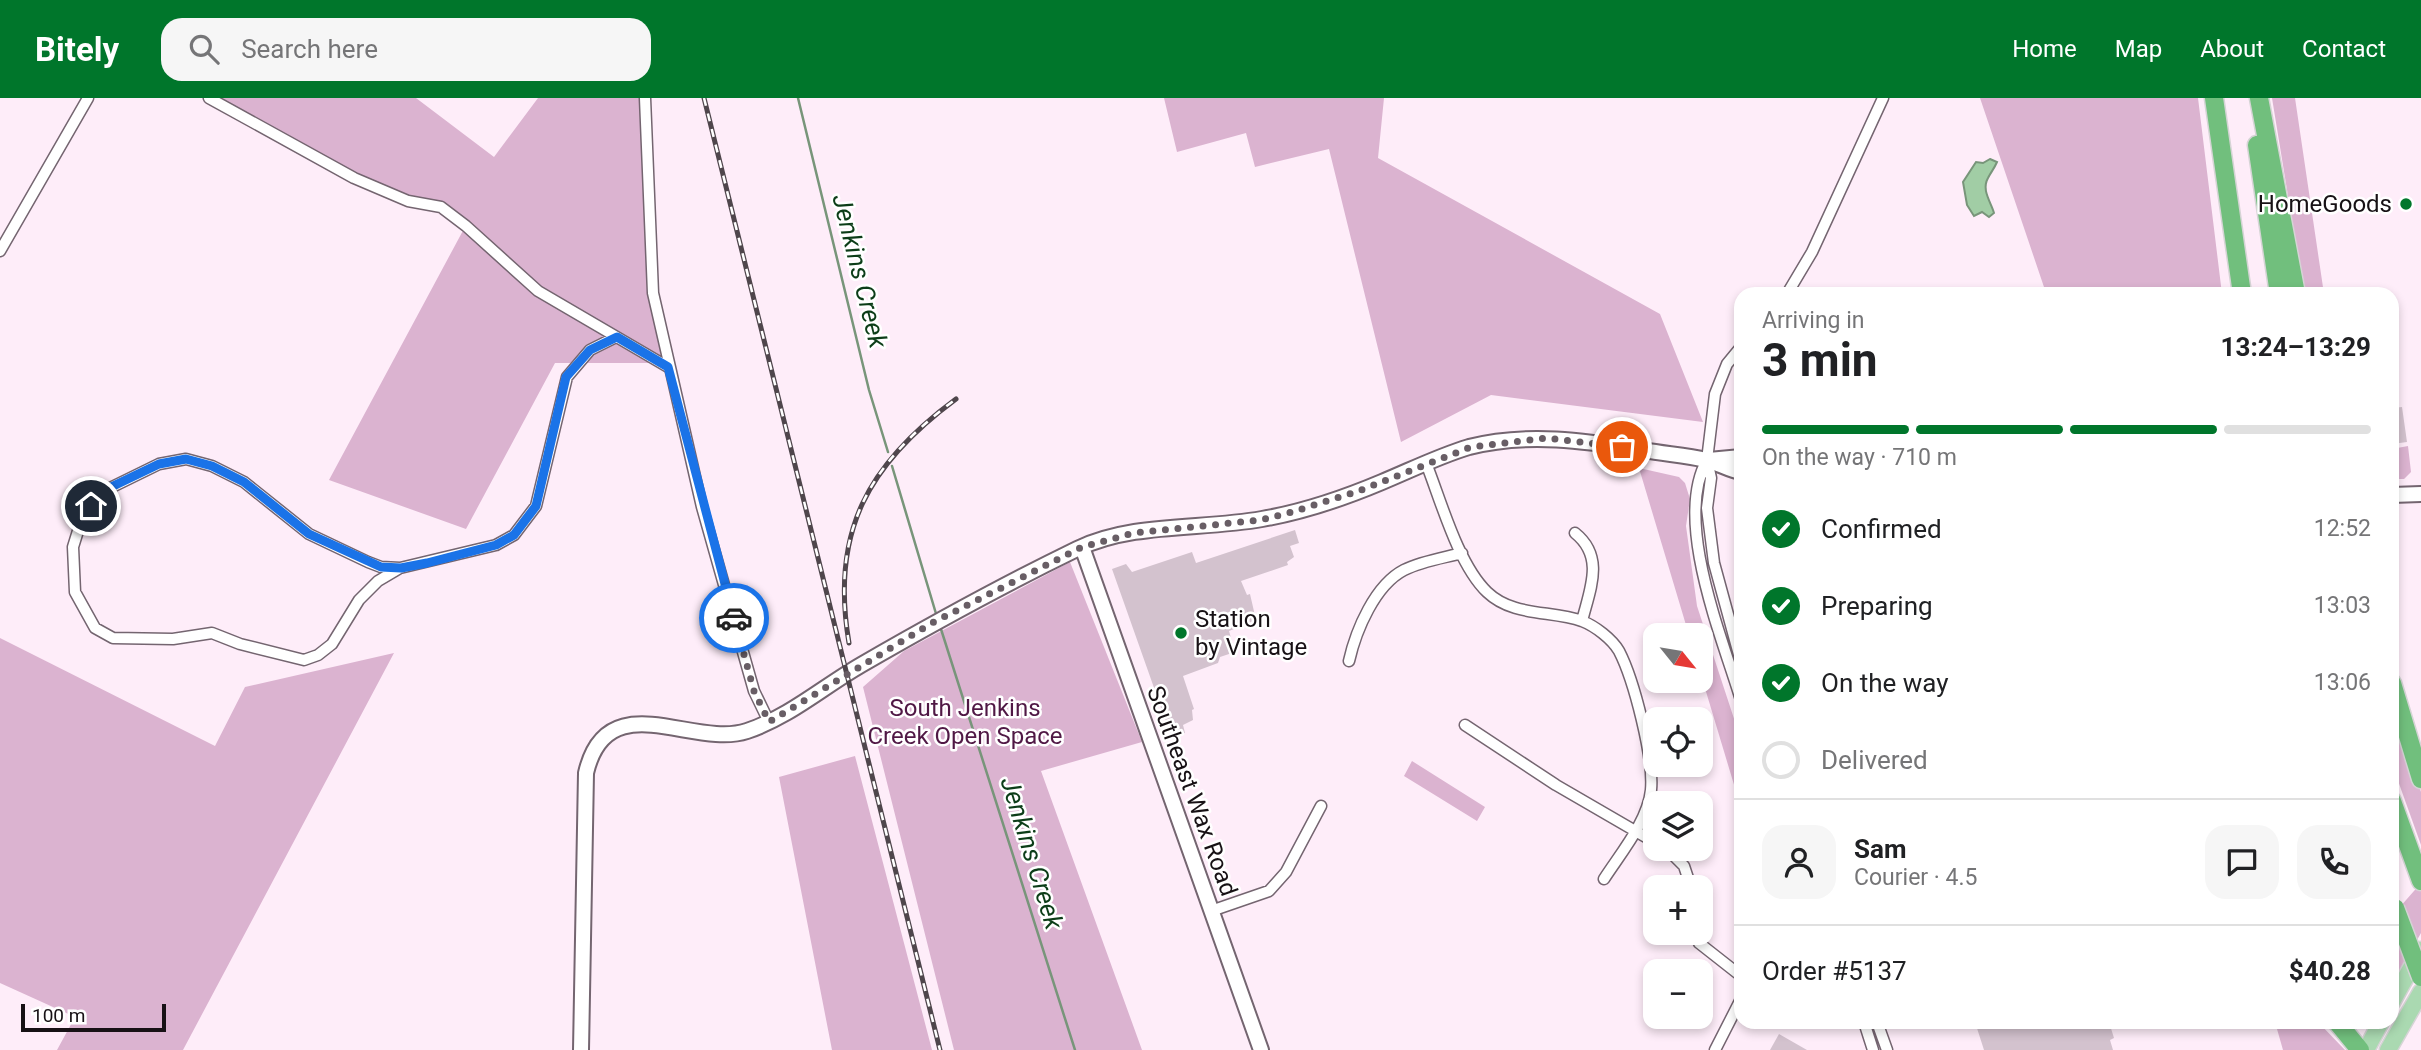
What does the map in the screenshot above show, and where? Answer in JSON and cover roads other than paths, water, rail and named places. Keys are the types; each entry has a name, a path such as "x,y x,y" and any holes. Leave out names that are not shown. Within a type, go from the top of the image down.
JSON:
{"highway":[{"path":"2214,98 2232,287"},
{"path":"2252,98 2278,287"},
{"path":"2259,98 2296,287"},
{"path":"2217,125 2241,287"},
{"path":"2399,706 2421,779"},
{"path":"2399,820 2421,881"},
{"path":"2399,918 2421,977"},
{"path":"2343,1029 2360,1050"}],"main road":[{"path":"2399,989 2421,950"},
{"path":"2388,1050 2421,992"},
{"path":"2365,1050 2377,1029"}],"street":[{"path":"0,251 88,98"},
{"path":"209,98 354,178 408,201 441,207 538,291 668,367"},
{"path":"645,98 653,293 702,506 754,691 769,722"},
{"path":"1791,287 1812,252 1883,98"},
{"path":"401,568 381,567 309,534 244,482 212,466 186,459 159,464 107,489 82,517 73,547 75,592 95,628 113,638 173,639 212,633 240,644 304,660 318,655 332,644 359,600 377,581 401,568 496,545 514,535 536,506 566,377 590,350 617,337"},
{"path":"1734,355 1718,384 1707,460 1698,481 1696,536 1702,570 1734,677"},
{"path":"581,1050 585,784 589,759 602,740 620,728 656,724 728,734 744,732 769,722 932,623 1082,547 1134,533 1261,520 1368,488 1471,447 1546,438 1707,460 1734,470"},
{"path":"1707,460 1734,458"},
{"path":"1707,460 1711,478 1707,508 1710,545 1734,636"},
{"path":"1426,463 1462,553 1475,578 1496,600 1511,608 1582,621 1596,629 1618,649 1630,681 1647,750 1651,790 1646,808 1634,831 1604,879"},
{"path":"2399,495 2421,494"},
{"path":"1575,533 1591,550 1594,572 1582,621"},
{"name":"Southeast Wax Road","path":"1082,547 1261,1050"},
{"path":"1349,661 1360,627 1385,587 1402,571 1462,553"},
{"path":"1465,725 1556,785 1643,836"},
{"path":"1211,911 1269,891 1286,872 1321,806"},
{"path":"1702,945 1734,970"},
{"path":"1715,1050 1734,1013"},
{"path":"1866,1029 1873,1050"},
{"path":"1880,1029 1887,1050"}],"waterway":[{"name":"Jenkins Creek","path":"798,98 869,390 888,452"},
{"name":"Jenkins Creek","path":"892,466 937,617"},
{"name":"Jenkins Creek","path":"940,626 1075,1050"}],"railway":[{"path":"704,98 940,1050"},
{"path":"849,643 845,567 851,534 862,504 878,476 899,449 956,399"}],"place":[{"name":"HomeGoods","path":"2406,204"},
{"name":"Station by Vintage","path":"1181,633"}],"park label":[{"name":"South Jenkins Creek Open Space","path":"965,722"}]}
